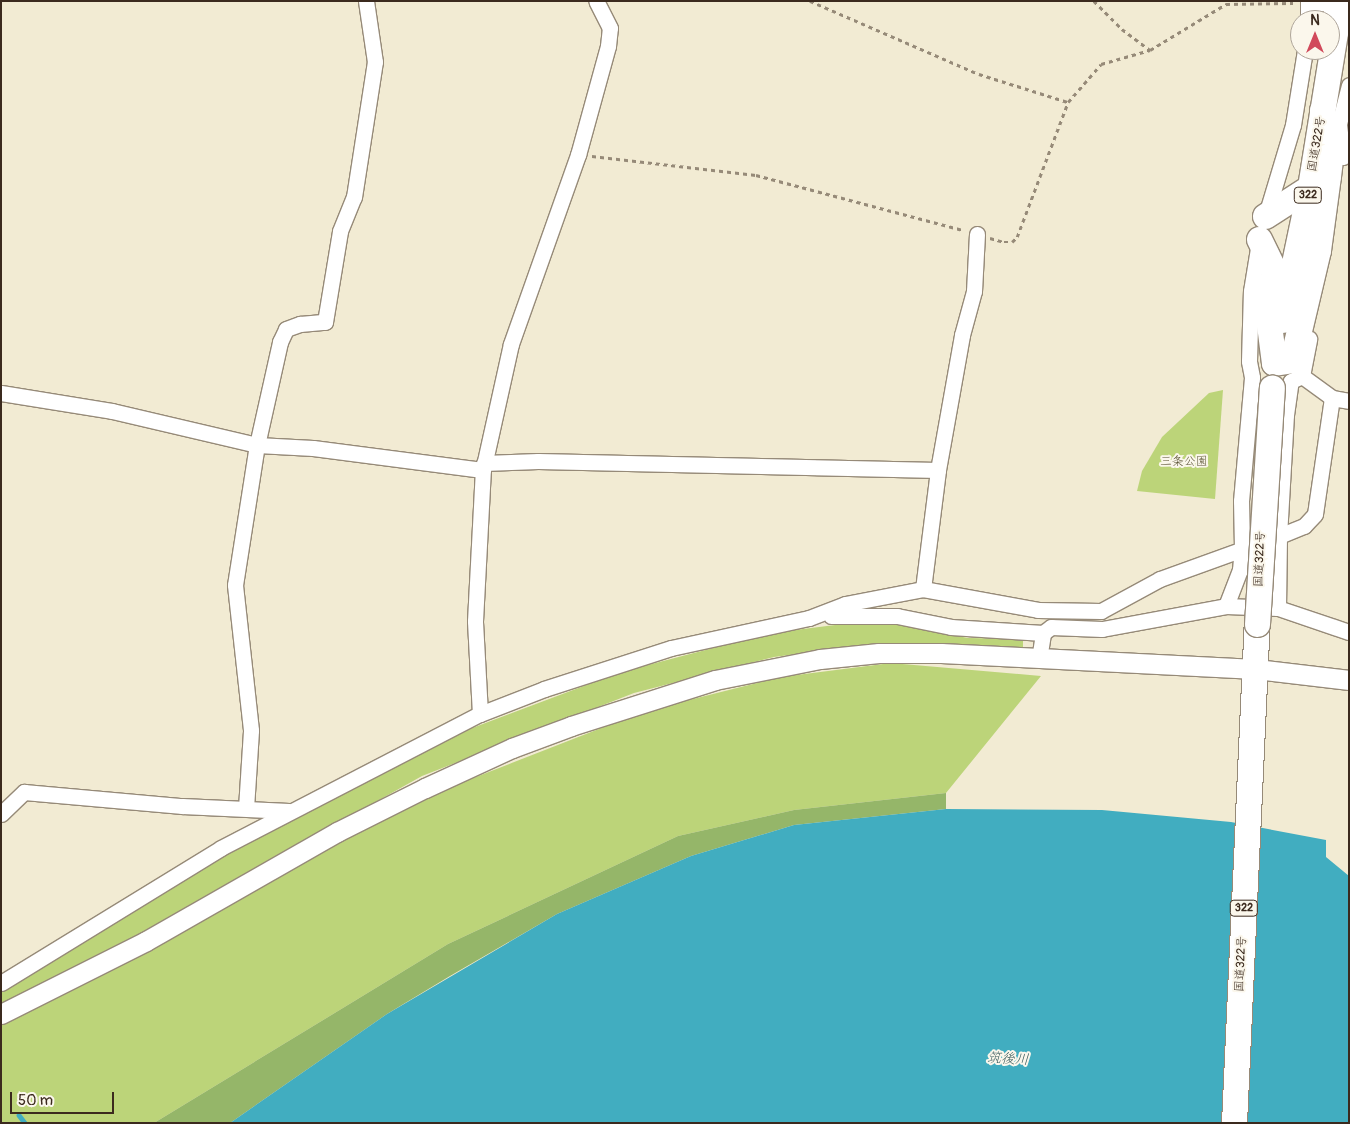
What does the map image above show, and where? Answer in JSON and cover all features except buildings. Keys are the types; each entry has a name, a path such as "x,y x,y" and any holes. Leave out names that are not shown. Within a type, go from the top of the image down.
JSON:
{"highway":[{"name":"国道322号","path":"1234,1123 1257,624 1273,375 1310,187 1340,2"},
{"path":"1273,375 1292,360 1318,250 1331,152 1322,110"},
{"path":"1273,375 1267,309 1274,270 1262,227 1310,187"}],"street":[{"path":"246,808 251,730 235,585 257,445 286,329 300,324 325,322 340,231 354,197 373,87 375,49 366,1"},
{"path":"480,714 475,621 484,466 511,344 578,155 609,37 610,28 596,1"},
{"path":"1304,2 1340,2"},
{"path":"1226,606 1240,570 1242,548 1242,501 1252,377 1249,361 1251,291 1262,227 1293,125 1303,60"},
{"path":"1302,376 1315,297 1318,250 1343,158 1339,124 1349,85"},
{"path":"924,589 938,470 962,335 974,291 977,234"},
{"path":"1302,376 1332,398 1349,401"},
{"path":"1278,608 1279,536 1287,407 1291,381 1302,376"},
{"path":"1,393 112,411 257,445 313,448 484,466 538,461 938,470"},
{"path":"809,618 845,604 924,589 1038,610 1101,611 1160,579 1304,526 1315,514 1332,398"},
{"path":"1,984 165,881 289,811 480,714 544,689 671,648 809,618 854,614 897,616 950,627 1043,633 1051,627 1102,629 1226,606 1278,608 1349,632"},
{"path":"1039,659 1043,633"},
{"path":"1,1014 146,941 346,828 512,748 571,726 715,680 820,659 879,653 1039,659 1255,681 1349,680"},
{"path":"1,814 24,792 182,806 289,811"}],"path":[{"path":"810,1 979,74 1068,102"},
{"path":"1094,1 1122,29 1150,50"},
{"path":"578,155 756,175 1004,242 1012,242 1017,237 1068,102 1101,64 1150,50 1226,4 1304,2"}],"green space":[{"name":"三条公園","path":"1223,390 1215,499 1137,491 1142,471 1162,437 1209,393"},
{"path":"875,620 968,638 1023,639 1023,648 881,643 774,657 634,693 422,776 122,944 1,1006 1,991 200,865 414,750 621,672 771,633"},
{"path":"891,663 1041,676 946,793 794,810 678,836 448,944 154,1123 1,1123 1,1025 427,796 645,711 781,677"},
{"path":"946,793 946,809 794,825 691,856 557,914 387,1014 230,1123 154,1123 448,944 678,836 794,810"}],"water":[{"name":"筑後川","path":"946,809 1102,810 1231,822 1326,840 1326,857 1349,876 1349,1123 230,1123 387,1014 557,914 691,856 794,825"}],"waterway":[{"path":"19,1115 25,1123"}]}
